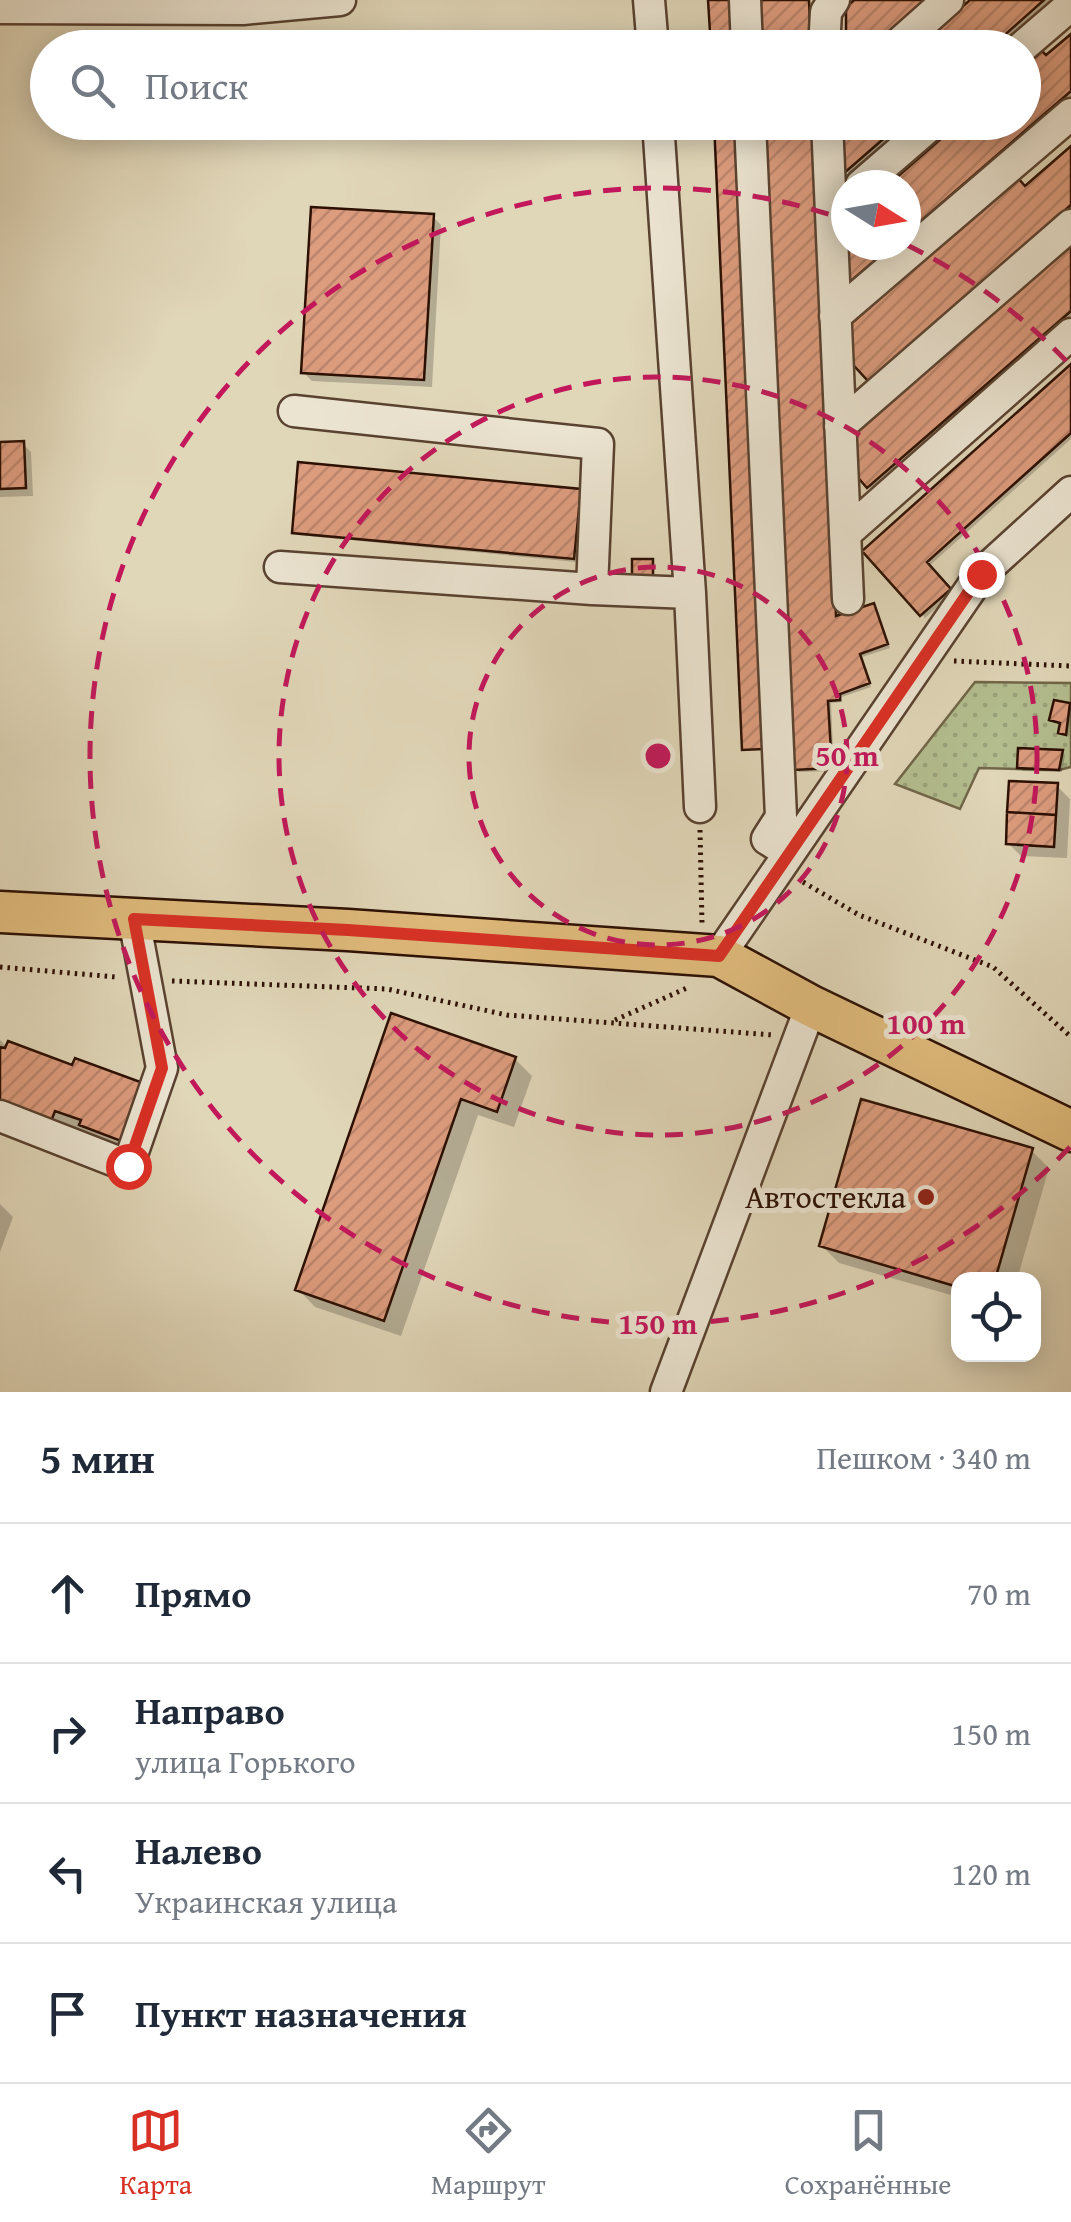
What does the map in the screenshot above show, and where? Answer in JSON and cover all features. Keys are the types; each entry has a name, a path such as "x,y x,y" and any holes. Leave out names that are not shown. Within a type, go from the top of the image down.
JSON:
{"main road":[{"path":"0,912 348,930 706,965 805,1022 1071,1131"}],"street":[{"path":"0,8 340,0"},
{"path":"650,0 652,30"},
{"path":"745,0 746,30"},
{"path":"825,30 826,12 834,0"},
{"path":"914,30 948,0"},
{"path":"1041,31 1071,5"},
{"path":"1041,140 1071,114"},
{"path":"659,140 690,592 700,807"},
{"path":"751,140 782,816 778,853"},
{"path":"829,140 833,170"},
{"path":"879,170 913,140"},
{"path":"836,316 1041,140"},
{"path":"840,426 1071,225"},
{"path":"837,260 848,599"},
{"path":"845,534 1071,334"},
{"path":"294,412 598,444 592,590"},
{"path":"706,965 778,853 981,574 1071,492"},
{"path":"280,567 592,590 690,592"},
{"path":"0,1116 128,1166 162,1068 134,919"},
{"path":"666,1392 805,1022"}],"path":[{"path":"922,660 1071,666"},
{"path":"610,1022 706,965 700,807"},
{"path":"778,853 859,915 993,967 1071,1038"},
{"path":"0,968 146,979 387,989 480,1011 610,1022 805,1022"}],"green space":[{"path":"975,682 1071,683 1071,767 979,768 960,809 895,784"}],"building":[{"path":"708,0 733,0 734,30 710,30"},
{"path":"759,0 809,0 810,30 760,30"},
{"path":"854,0 928,0 894,30 846,30 846,7"},
{"path":"970,0 1044,0 1010,30 936,30"},
{"path":"1071,34 1071,91 1041,117 1041,52 1046,55"},
{"path":"715,140 740,140 767,749 742,750"},
{"path":"766,140 816,140 836,616 874,603 888,644 860,654 870,683 840,694 840,700 828,701 832,768 793,770"},
{"path":"843,140 882,140 848,170 843,170"},
{"path":"939,140 1014,140 921,221 921,170 905,170"},
{"path":"1071,146 1071,205 868,381 845,356 845,329 1018,178 1025,186"},
{"path":"311,207 434,214 424,380 301,373"},
{"path":"1071,244 1071,311 867,488 847,465 843,442"},
{"path":"846,260 875,260 845,286"},
{"path":"1071,364 1071,433 927,562 951,589 920,616 862,551"},
{"path":"24,441 26,488 0,489 0,442"},
{"path":"298,462 581,489 574,559 292,533"},
{"path":"632,559 653,559 653,582 632,582"},
{"path":"1054,700 1070,703 1066,735 1058,733 1060,723 1049,720"},
{"path":"1018,748 1063,750 1059,770 1017,768"},
{"path":"1009,781 1058,783 1056,815 1007,812"},
{"path":"1007,812 1056,815 1054,847 1006,844"},
{"path":"391,1013 516,1057 497,1112 461,1099 384,1321 295,1290"},
{"path":"8,1041 72,1065 75,1058 143,1083 121,1141 55,1111 48,1129 0,1111 0,1047 5,1048"},
{"name":"Автостекла","path":"861,1099 1033,1148 997,1272 951,1272 951,1285 819,1246"}],"place":[{"name":"Автостекла","path":"926,1197"}],"route":[{"path":"128,1166 162,1068 134,919 719,956 981,574"}]}
